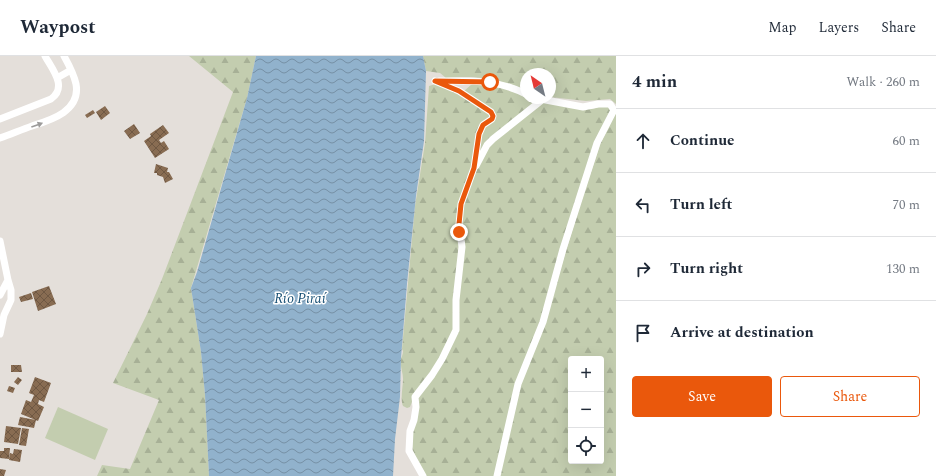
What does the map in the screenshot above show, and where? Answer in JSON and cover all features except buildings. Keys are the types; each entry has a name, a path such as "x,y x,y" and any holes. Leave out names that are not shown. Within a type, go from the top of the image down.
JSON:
{"street":[{"path":"0,119 51,99 58,92 60,86 45,56"},
{"path":"0,138 58,116 68,109 76,97 77,85 64,56"},
{"path":"57,78 71,70"},
{"path":"474,168 479,134 483,125 492,119 493,116 491,112 459,91 435,81 490,82 505,85 520,91"},
{"path":"497,476 518,384 543,322 563,249 592,157 603,129 615,110 610,104 598,104 583,107 556,102"},
{"path":"423,476 409,451 410,431 414,420 416,407 415,397 439,364 456,330 456,300 462,247 459,224 461,204 474,168 487,145 532,104"},
{"path":"0,241 11,290 11,300 4,315 0,334"},
{"path":"0,295 8,280"}],"green space":[{"path":"189,56 256,56 247,98 191,288 201,352 205,395 209,476 97,476 102,465 130,469 159,400 113,383 147,314 162,279 233,92"},
{"path":"423,56 616,56 616,104 610,99 586,101 556,98 556,68 520,68 520,88 487,79 468,77 446,78 440,73 426,71"},
{"path":"439,83 492,114 483,125 456,231 460,246 454,329 440,359 413,399 410,407 407,408 403,406 402,403 403,379 401,359 403,352 402,349 415,206 425,143 429,86"},
{"path":"488,83 520,93 520,104 532,104 491,139 477,162 480,133 493,119 464,91 472,84"},
{"path":"538,104 555,104 592,109 607,105 611,112 541,322 534,338 495,476 425,476 411,447 417,399 454,339 460,224 466,192 487,148"},
{"path":"616,112 616,476 499,476 521,382 551,300 597,150"},
{"path":"58,407 108,429 95,460 45,438"}],"water":[{"name":"Río Piraí","path":"256,56 423,56 426,71 424,141 416,196 407,284 401,358 400,397 395,439 393,476 209,476 205,395 201,352 191,288 197,272 247,98"}],"route":[{"path":"459,232 461,204 474,168 479,134 483,125 492,119 493,116 491,112 459,91 435,81 490,82"}]}
